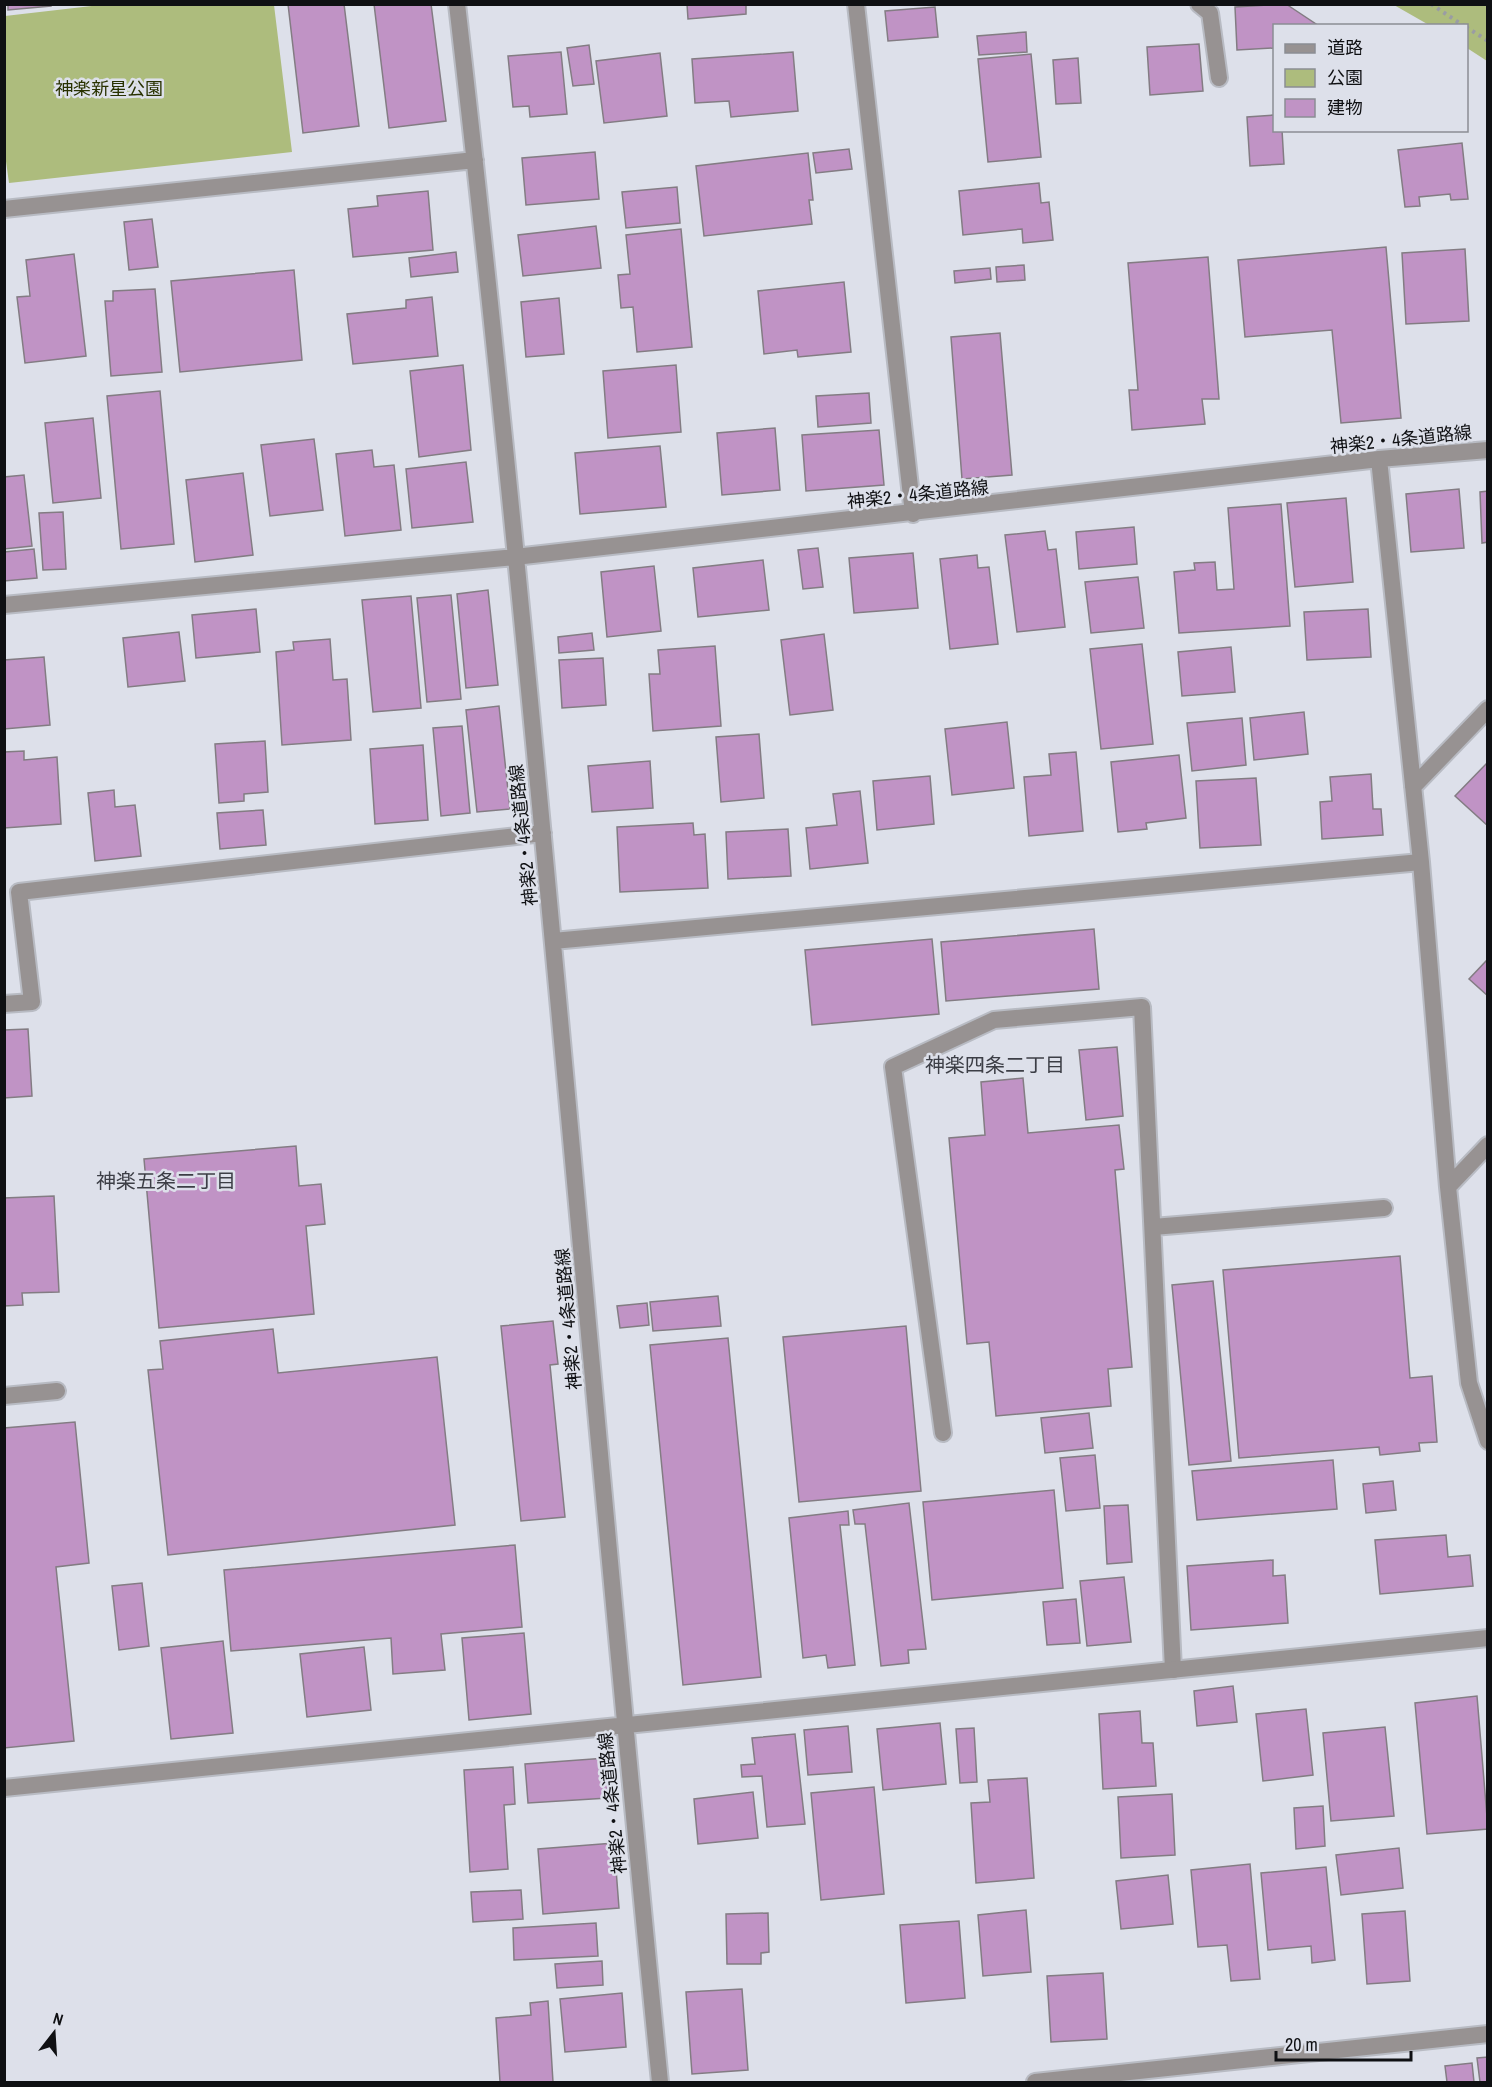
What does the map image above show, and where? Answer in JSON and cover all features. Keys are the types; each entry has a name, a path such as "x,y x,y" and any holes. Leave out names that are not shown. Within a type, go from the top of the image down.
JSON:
{"street":[{"path":"4,605 515,557 457,4"},
{"path":"856,4 913,514"},
{"path":"1199,4 1210,13 1219,78"},
{"path":"4,208 475,160"},
{"name":"神楽2・4条道路線","path":"660,2082 623,1724 554,941 515,557 913,514 1379,459 1488,450"},
{"path":"1379,459 1413,787 1448,1187 1469,1383 1488,1441"},
{"path":"1413,787 1488,709"},
{"path":"4,1004 32,1002 19,892 543,833"},
{"path":"554,941 1420,862"},
{"path":"943,1433 893,1067 994,1020 1142,1007 1173,1670"},
{"path":"1448,1187 1488,1145"},
{"path":"1153,1227 1384,1208"},
{"path":"4,1396 57,1391"},
{"path":"4,1788 1488,1638"},
{"path":"1035,2082 1488,2034"}],"path":[{"path":"1431,4 1462,24"},
{"path":"1468,28 1488,41"}],"green space":[{"name":"神楽新星公園","path":"109,4 274,5 292,152 9,183 4,147 5,16"},
{"path":"1394,5 1487,5 1487,61 1468,49 1468,24 1427,24"}],"building":[{"path":"8,4 51,4 51,6 8,10"},
{"path":"288,4 344,4 359,126 303,133"},
{"path":"374,4 431,4 446,121 389,128"},
{"path":"687,4 746,4 746,14 688,19"},
{"path":"1286,4 1316,24 1273,24 1273,48 1237,50 1235,7"},
{"path":"935,7 938,37 888,41 885,11"},
{"path":"1026,32 1027,52 979,55 977,36"},
{"path":"1199,44 1203,91 1150,95 1147,47"},
{"path":"589,45 594,84 573,86 567,48"},
{"path":"561,52 567,114 530,117 529,106 513,107 508,56"},
{"path":"793,52 798,111 731,117 729,101 695,103 692,59"},
{"path":"660,53 667,116 604,123 596,61"},
{"path":"1031,54 1041,157 988,162 978,59"},
{"path":"1078,58 1081,103 1056,104 1053,60"},
{"path":"1273,115 1273,132 1282,132 1284,164 1250,166 1247,117"},
{"path":"1462,143 1468,199 1451,200 1450,194 1419,197 1420,206 1405,207 1398,150"},
{"path":"849,149 852,169 816,173 813,153"},
{"path":"595,152 599,199 526,205 522,158"},
{"path":"808,153 813,200 809,200 812,224 704,236 696,166"},
{"path":"1039,183 1041,203 1049,202 1053,240 1023,243 1022,229 963,235 959,191"},
{"path":"677,187 680,223 626,228 622,192"},
{"path":"428,191 433,250 353,257 348,209 378,206 377,196"},
{"path":"152,219 158,267 129,270 124,222"},
{"path":"596,226 601,268 523,276 518,235"},
{"path":"681,229 692,347 637,352 633,307 621,308 618,275 630,274 626,235"},
{"path":"1386,247 1401,418 1341,423 1332,330 1245,337 1238,260"},
{"path":"1465,249 1469,321 1406,324 1402,253"},
{"path":"456,252 458,272 411,277 409,258"},
{"path":"74,254 86,356 25,363 17,297 30,296 26,260"},
{"path":"1208,257 1219,399 1202,399 1205,424 1132,430 1129,390 1138,390 1128,263"},
{"path":"1024,265 1025,280 997,282 996,267"},
{"path":"990,268 991,279 955,283 954,271"},
{"path":"294,270 302,360 180,372 171,281"},
{"path":"844,282 851,352 798,357 797,350 764,354 758,291"},
{"path":"155,289 162,372 111,376 105,301 113,301 113,291"},
{"path":"432,297 438,356 353,364 347,314 406,308 406,300"},
{"path":"559,298 564,354 526,357 521,302"},
{"path":"1000,333 1012,475 962,479 951,337"},
{"path":"463,365 471,450 419,457 410,371"},
{"path":"676,365 681,432 608,438 603,371"},
{"path":"160,391 174,544 121,549 107,396"},
{"path":"869,393 871,423 818,427 816,396"},
{"path":"93,418 101,498 53,503 45,423"},
{"path":"775,428 780,490 722,495 717,433"},
{"path":"879,430 884,485 806,491 802,435"},
{"path":"314,439 323,510 270,516 261,445"},
{"path":"660,446 666,507 580,514 575,453"},
{"path":"372,450 374,467 394,465 401,530 345,536 336,454"},
{"path":"466,462 473,522 412,528 406,469"},
{"path":"243,473 253,555 195,562 186,480"},
{"path":"24,475 32,546 4,549 4,477"},
{"path":"1459,489 1464,548 1411,552 1406,494"},
{"path":"1488,491 1488,542 1482,543 1480,492"},
{"path":"1346,498 1353,582 1295,587 1287,503"},
{"path":"1281,504 1290,626 1179,633 1174,572 1195,570 1194,563 1215,562 1217,590 1234,589 1228,508"},
{"path":"63,512 66,569 43,570 39,513"},
{"path":"1134,527 1137,564 1079,569 1076,532"},
{"path":"1045,531 1048,550 1056,549 1065,627 1017,632 1005,535"},
{"path":"818,548 823,587 803,589 798,550"},
{"path":"34,549 37,578 4,581 4,552"},
{"path":"913,553 918,608 854,613 849,558"},
{"path":"977,555 978,568 989,567 998,644 950,649 940,559"},
{"path":"763,560 769,610 698,617 693,568"},
{"path":"654,566 661,631 607,637 601,572"},
{"path":"1138,577 1144,628 1091,633 1085,582"},
{"path":"488,590 498,685 466,688 457,594"},
{"path":"451,595 461,699 427,702 417,598"},
{"path":"411,596 421,708 373,712 362,600"},
{"path":"256,609 260,652 196,658 192,615"},
{"path":"1368,609 1371,657 1307,660 1304,612"},
{"path":"179,632 185,681 128,687 123,638"},
{"path":"592,633 594,650 559,653 558,637"},
{"path":"824,634 833,710 790,715 781,640"},
{"path":"330,639 333,680 347,679 351,740 282,745 276,652 294,650 293,642"},
{"path":"1142,644 1153,744 1101,749 1090,649"},
{"path":"715,646 721,726 653,731 649,674 660,674 658,650"},
{"path":"1231,647 1235,692 1182,696 1178,652"},
{"path":"44,657 50,725 4,729 4,660"},
{"path":"603,658 606,705 562,708 559,660"},
{"path":"499,706 510,809 477,812 466,710"},
{"path":"1304,712 1308,754 1254,760 1250,718"},
{"path":"1242,718 1246,765 1192,771 1187,723"},
{"path":"1007,722 1014,788 952,795 945,729"},
{"path":"462,726 470,813 441,816 433,728"},
{"path":"759,734 764,798 721,802 716,737"},
{"path":"265,741 268,792 244,794 244,801 219,803 215,744"},
{"path":"423,745 428,820 375,824 370,749"},
{"path":"24,751 24,760 57,757 61,824 4,828 4,752"},
{"path":"1076,752 1083,831 1029,836 1024,777 1051,775 1049,754"},
{"path":"1179,755 1186,818 1146,823 1147,829 1118,832 1111,762"},
{"path":"650,761 653,808 592,812 588,766"},
{"path":"1488,762 1488,826 1455,796"},
{"path":"1371,774 1373,809 1381,809 1383,835 1322,839 1320,802 1332,801 1330,777"},
{"path":"930,776 934,824 877,830 873,781"},
{"path":"1256,778 1261,845 1200,848 1196,781"},
{"path":"114,790 115,807 135,805 141,856 95,861 88,793"},
{"path":"860,791 868,863 810,869 806,828 837,825 833,794"},
{"path":"263,810 266,845 220,849 217,813"},
{"path":"693,823 694,835 705,834 708,888 620,892 617,827"},
{"path":"788,829 791,876 728,879 726,832"},
{"path":"1094,929 1099,989 946,1001 941,942"},
{"path":"932,939 939,1014 812,1025 805,950"},
{"path":"1488,959 1488,996 1469,979"},
{"path":"28,1029 32,1096 4,1098 4,1030"},
{"path":"1117,1047 1123,1116 1086,1120 1079,1050"},
{"path":"1023,1078 1028,1133 1119,1125 1124,1169 1115,1170 1132,1367 1108,1369 1111,1406 996,1416 989,1342 967,1344 949,1138 985,1135 981,1082"},
{"path":"296,1146 299,1186 321,1184 325,1224 306,1226 314,1314 159,1328 144,1159"},
{"path":"54,1196 59,1292 22,1293 23,1305 4,1306 4,1198"},
{"path":"1400,1256 1410,1378 1432,1376 1437,1442 1419,1443 1420,1451 1380,1455 1379,1447 1239,1458 1223,1270"},
{"path":"1213,1281 1231,1461 1189,1465 1172,1285"},
{"path":"718,1296 721,1326 653,1331 650,1302"},
{"path":"647,1303 649,1325 620,1328 617,1306"},
{"path":"553,1321 558,1364 550,1365 565,1517 521,1521 501,1326"},
{"path":"906,1326 921,1491 799,1502 783,1337"},
{"path":"273,1329 278,1373 437,1357 455,1525 168,1555 148,1370 163,1369 160,1341"},
{"path":"728,1338 761,1677 683,1685 650,1345"},
{"path":"1089,1413 1093,1448 1045,1453 1041,1418"},
{"path":"75,1422 89,1563 56,1567 74,1741 4,1748 4,1428"},
{"path":"1095,1455 1100,1508 1066,1511 1060,1458"},
{"path":"1333,1460 1337,1509 1197,1520 1192,1471"},
{"path":"1393,1481 1396,1510 1366,1513 1363,1484"},
{"path":"1054,1490 1063,1588 932,1600 923,1502"},
{"path":"909,1503 926,1649 908,1650 909,1663 881,1666 865,1524 855,1524 853,1510"},
{"path":"1128,1505 1132,1562 1107,1564 1104,1506"},
{"path":"848,1511 849,1525 840,1525 855,1665 828,1668 826,1655 803,1658 789,1518"},
{"path":"1446,1535 1448,1557 1470,1555 1473,1586 1380,1594 1375,1540"},
{"path":"515,1545 522,1627 441,1634 445,1670 393,1674 391,1638 231,1651 224,1570"},
{"path":"1273,1560 1273,1576 1285,1575 1288,1623 1191,1630 1187,1566"},
{"path":"1124,1577 1131,1642 1087,1646 1080,1581"},
{"path":"142,1583 149,1646 119,1650 112,1586"},
{"path":"1076,1599 1080,1643 1047,1645 1043,1602"},
{"path":"524,1633 531,1714 469,1720 462,1638"},
{"path":"223,1641 233,1733 171,1739 161,1648"},
{"path":"364,1647 371,1710 307,1717 300,1654"},
{"path":"1233,1686 1237,1722 1197,1726 1194,1691"},
{"path":"1477,1696 1488,1829 1427,1834 1415,1703"},
{"path":"1306,1709 1313,1775 1263,1781 1256,1714"},
{"path":"1140,1711 1142,1743 1153,1743 1156,1786 1103,1789 1099,1714"},
{"path":"940,1723 946,1784 883,1790 877,1729"},
{"path":"848,1726 852,1772 808,1775 804,1730"},
{"path":"1385,1727 1394,1816 1331,1821 1323,1733"},
{"path":"974,1728 977,1782 960,1783 956,1729"},
{"path":"795,1734 805,1824 767,1827 762,1776 742,1777 741,1765 755,1764 752,1738"},
{"path":"606,1758 608,1798 528,1803 525,1764"},
{"path":"513,1767 515,1804 504,1805 508,1869 470,1872 464,1770"},
{"path":"1027,1778 1034,1878 976,1883 971,1803 990,1802 988,1780"},
{"path":"874,1787 884,1894 821,1900 811,1793"},
{"path":"753,1792 758,1838 698,1844 694,1799"},
{"path":"1172,1794 1175,1855 1121,1858 1118,1797"},
{"path":"1323,1806 1325,1846 1296,1849 1294,1808"},
{"path":"614,1843 619,1908 543,1914 538,1849"},
{"path":"1399,1848 1403,1888 1341,1895 1336,1855"},
{"path":"1250,1864 1260,1979 1231,1981 1227,1945 1198,1947 1191,1870"},
{"path":"1326,1867 1335,1960 1312,1963 1311,1946 1268,1950 1261,1873"},
{"path":"1168,1875 1173,1924 1121,1929 1116,1881"},
{"path":"521,1890 523,1919 473,1922 471,1892"},
{"path":"1026,1910 1031,1972 983,1976 978,1915"},
{"path":"1405,1911 1410,1981 1367,1984 1362,1914"},
{"path":"768,1913 769,1952 761,1953 761,1964 727,1964 726,1914"},
{"path":"959,1921 965,1998 906,2003 900,1925"},
{"path":"596,1923 598,1956 514,1960 513,1928"},
{"path":"602,1961 603,1985 557,1988 555,1964"},
{"path":"1103,1973 1107,2039 1051,2042 1047,1976"},
{"path":"742,1989 748,2070 692,2074 686,1992"},
{"path":"622,1993 626,2047 565,2052 560,1999"},
{"path":"548,2001 553,2082 500,2082 496,2018 531,2015 530,2003"},
{"path":"1488,2057 1488,2082 1480,2082 1477,2058"},
{"path":"1472,2063 1474,2082 1447,2082 1445,2066"}],"district":[{"name":"神楽四条二丁目","path":"995,1064"},
{"name":"神楽五条二丁目","path":"166,1180"}]}
